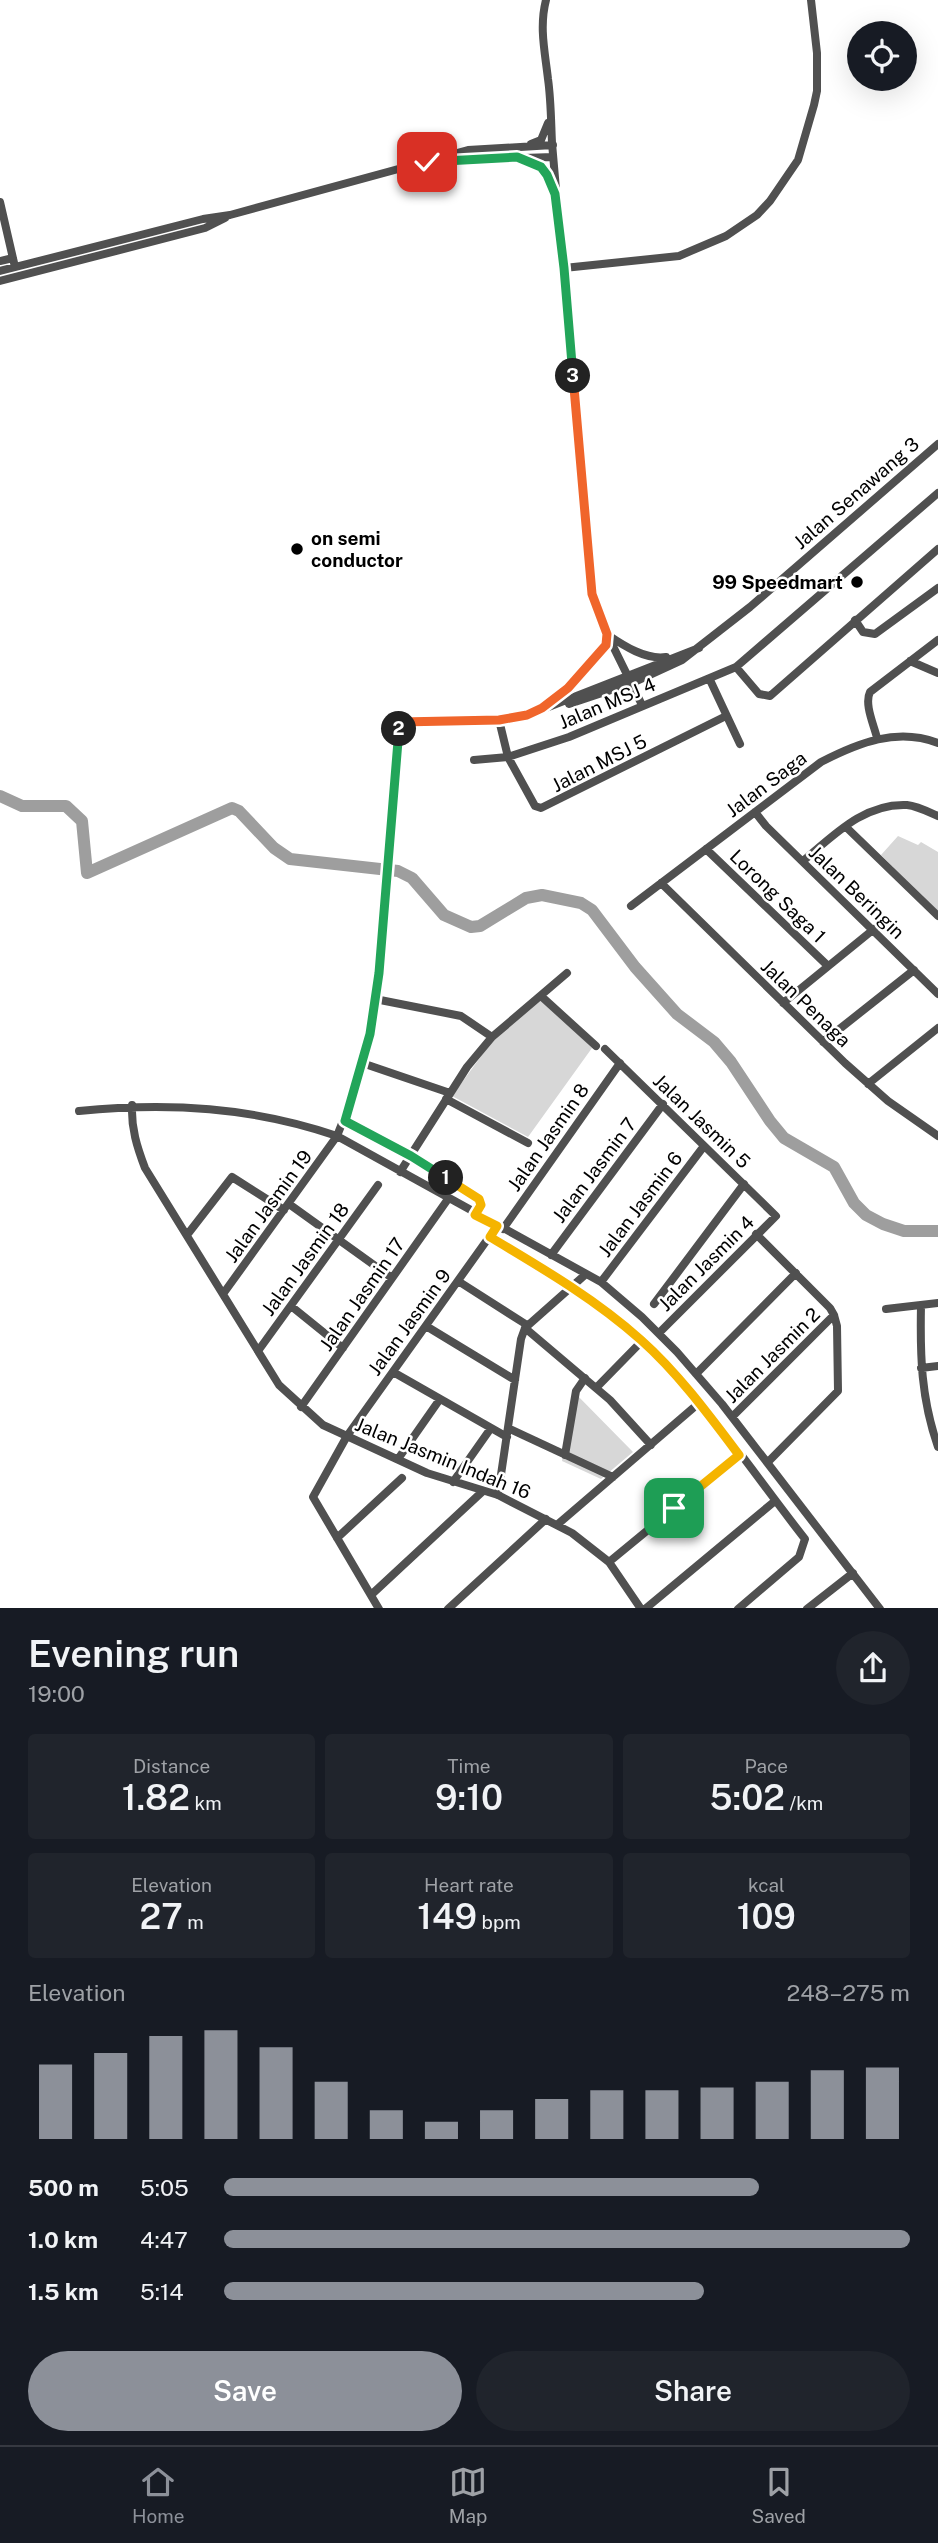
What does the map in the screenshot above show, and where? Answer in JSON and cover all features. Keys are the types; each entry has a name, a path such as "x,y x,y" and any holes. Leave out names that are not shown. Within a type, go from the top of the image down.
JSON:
{"street":[{"path":"546,0 542,41 548,81 555,194 564,268 592,594 607,634 642,705"},
{"path":"564,268 679,256 706,246 745,225 764,208 803,148 814,105 817,91 817,52 811,0"},
{"path":"504,148 534,143 541,139 550,116"},
{"path":"0,271 14,263 230,215 468,150 553,145"},
{"path":"517,157 541,167 555,194"},
{"path":"427,162 517,157 553,158"},
{"path":"0,202 14,263"},
{"path":"0,281 205,228 230,215"},
{"path":"0,261 14,263"},
{"name":"Jalan Senawang 3","path":"630,679 682,660 699,648 938,444"},
{"name":"Jalan MSJ 4","path":"474,760 508,757 569,737 736,667 938,493"},
{"path":"736,667 759,694 770,696 938,549"},
{"path":"855,620 863,632 875,634 938,587"},
{"path":"607,634 623,645 648,655 661,658 680,655"},
{"path":"527,715 542,708 568,688 604,650 607,634"},
{"path":"877,738 867,696 938,640"},
{"name":"Jalan Senawang 3","path":"630,679 699,648"},
{"path":"910,661 938,673"},
{"path":"508,757 499,720 570,703 630,679"},
{"path":"710,680 740,744"},
{"name":"Jalan MSJ 5","path":"508,757 535,806 541,808 726,716"},
{"name":"Jalan Jasmin 19","path":"223,1294 287,1207 345,1121 370,1034 375,999 400,722 499,720"},
{"name":"Jalan Saga","path":"631,906 821,762 849,747 877,738 905,736 938,743"},
{"path":"803,861 859,816 878,808 909,805 938,816"},
{"name":"Jalan Beringin","path":"755,812 766,826 938,993"},
{"path":"846,827 938,916"},
{"name":"Lorong Saga 1","path":"706,849 828,966"},
{"name":"Jalan Penaga","path":"661,883 868,1084 904,1114 938,1136"},
{"path":"783,1003 873,929"},
{"path":"823,1042 914,970"},
{"path":"400,1172 467,1066 492,1037 567,974"},
{"path":"541,996 596,1046"},
{"path":"375,999 461,1016 492,1037"},
{"path":"868,1084 938,1028"},
{"path":"927,1037 938,1041"},
{"name":"Jalan Jasmin 5","path":"605,1049 776,1216"},
{"path":"362,1063 448,1096 528,1143"},
{"name":"Jalan Jasmin 8","path":"500,1227 620,1063"},
{"name":"Jalan Jasmin 7","path":"551,1255 663,1104"},
{"path":"79,1111 132,1105 171,1106 249,1113 295,1122 337,1136 475,1215 601,1282 659,1333 696,1374 768,1462 880,1608"},
{"name":"Jalan Jasmin Indah 16","path":"132,1105 131,1122 135,1142 145,1168 279,1385 301,1407 323,1425 347,1436 453,1482 498,1495 558,1524 609,1562 643,1608"},
{"path":"345,1121 411,1156 479,1199 481,1205 475,1215"},
{"name":"Jalan Jasmin 6","path":"601,1282 704,1146"},
{"path":"187,1236 232,1177 287,1207 392,1278"},
{"path":"654,1304 744,1184"},
{"name":"Jalan Jasmin 18","path":"258,1351 378,1185"},
{"name":"Jalan Jasmin 17","path":"301,1407 448,1199"},
{"name":"Jalan Jasmin 4","path":"659,1333 776,1216"},
{"name":"Jalan Jasmin 9","path":"337,1538 313,1497 347,1436 490,1237 500,1227"},
{"path":"756,1234 830,1308 837,1326 838,1391 768,1462"},
{"path":"490,1237 572,1286 642,1341 699,1404 805,1539 799,1557 738,1608"},
{"path":"696,1374 796,1273"},
{"path":"498,1495 521,1339 526,1326 586,1274"},
{"path":"458,1281 526,1326 596,1388 651,1445"},
{"path":"886,1309 938,1303"},
{"path":"921,1305 923,1394 938,1447"},
{"path":"290,1306 343,1348"},
{"name":"Jalan Jasmin 2","path":"732,1417 834,1315"},
{"path":"426,1326 515,1380"},
{"path":"596,1388 642,1341"},
{"path":"921,1368 938,1366"},
{"path":"393,1372 491,1428 565,1455 613,1477"},
{"path":"565,1455 576,1391 585,1378"},
{"path":"398,1459 440,1399"},
{"path":"558,1524 699,1404"},
{"path":"453,1482 491,1428"},
{"path":"609,1562 739,1455"},
{"path":"379,1608 337,1538 402,1478"},
{"path":"371,1595 483,1491"},
{"path":"643,1608 775,1501"},
{"path":"448,1608 546,1518"},
{"path":"807,1608 853,1573"}],"shaded area":[{"path":"898,836 918,845 921,842 938,852 938,911 881,855"},
{"path":"541,999 592,1048 528,1137 452,1096 493,1040"},
{"path":"573,1391 633,1452 601,1479 562,1461"}],"waterway":[{"path":"0,796 22,806 66,806 82,821 87,873 232,808 239,811 274,848 290,859 398,871 412,878 444,915 471,927 480,926 526,898 542,895 581,903 592,910 635,967 677,1014 714,1042 784,1138 834,1167 854,1203 866,1215 904,1231 938,1231"}],"place":[{"name":"on semi conductor","path":"297,549"},
{"name":"99 Speedmart","path":"857,582"}],"route":[{"path":"427,162 517,157 541,167 555,194 564,268 592,594 607,634 604,650 568,688 542,708 527,715 499,720 400,722 379,973 370,1034 345,1121 411,1156 479,1199 481,1205 475,1215 497,1226 490,1237 572,1286 619,1321 655,1354 699,1404 739,1455 674,1508"}]}
